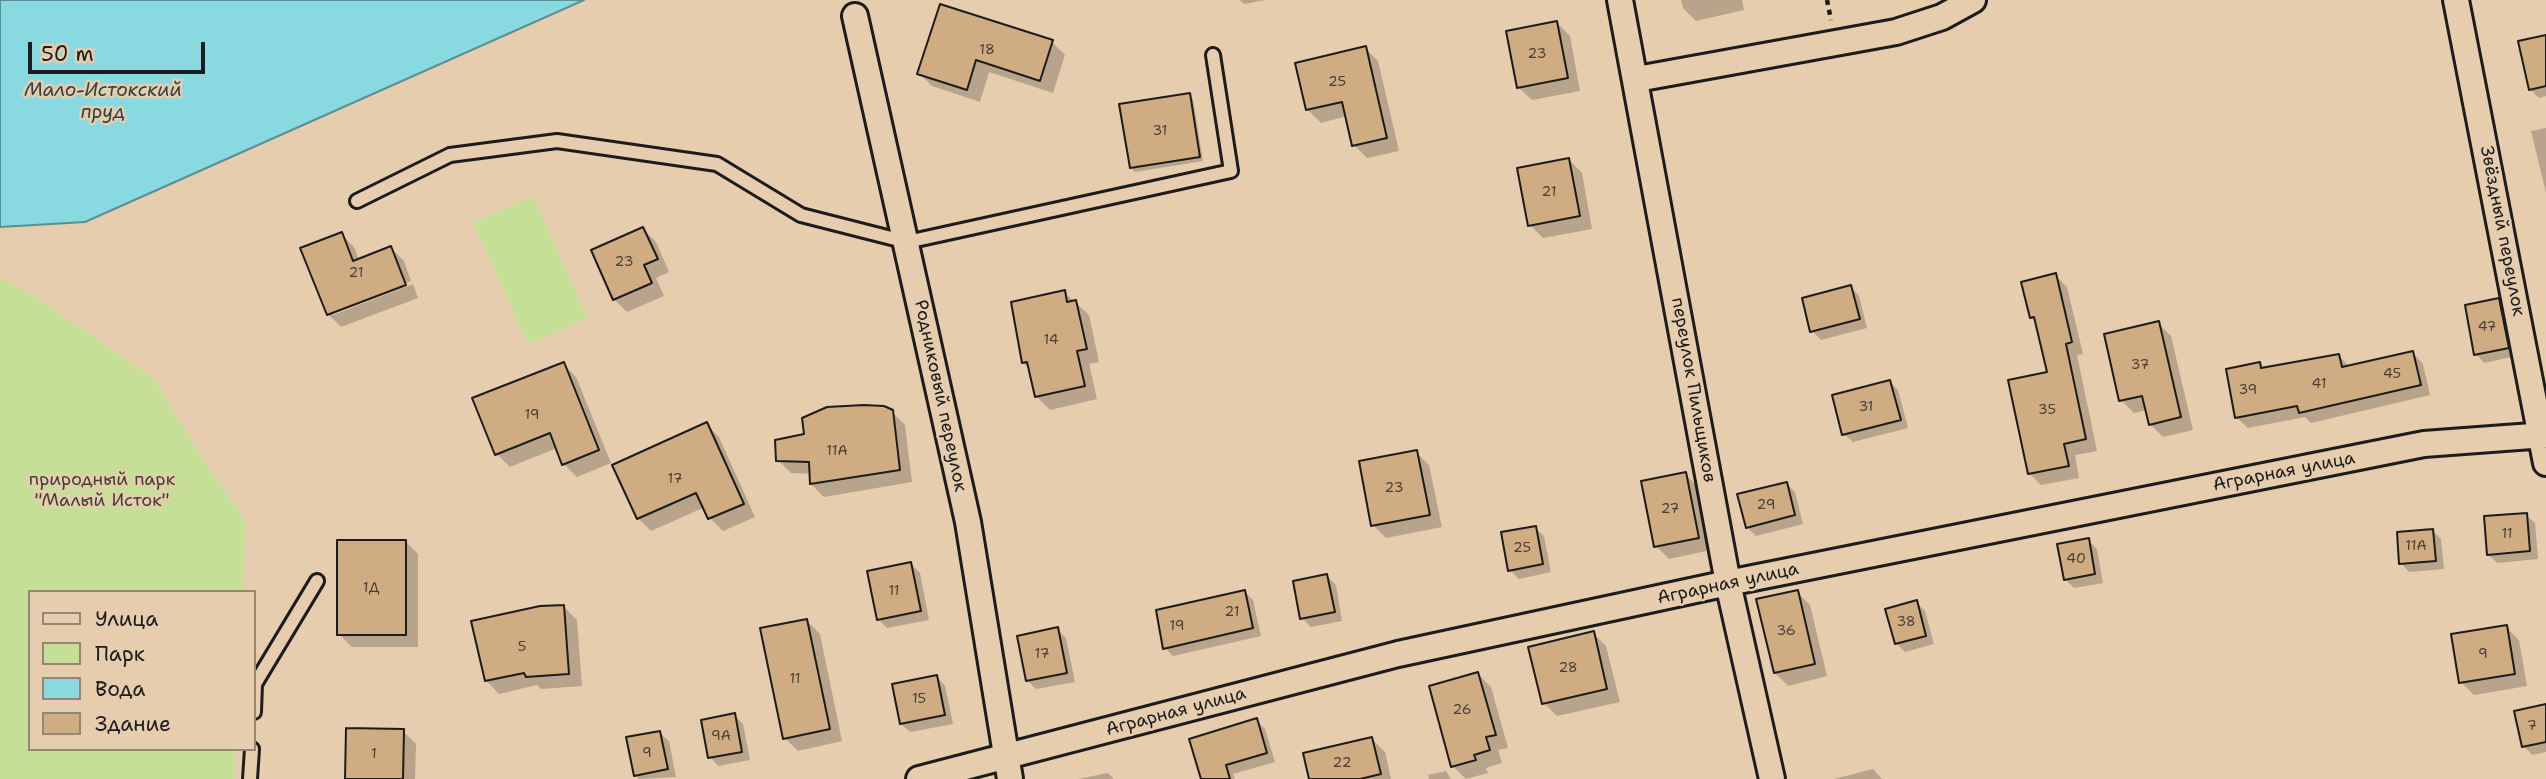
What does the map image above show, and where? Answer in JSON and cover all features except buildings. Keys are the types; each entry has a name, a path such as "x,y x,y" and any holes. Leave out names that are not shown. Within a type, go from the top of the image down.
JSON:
{"street":[{"name":"переулок Пильщиков","path":"1620,0 1637,79 1728,583 1772,779"},
{"path":"1637,79 1896,32 1942,17 1973,0"},
{"name":"Звёздный переулок","path":"2456,0 2544,435 2546,463"},
{"name":"Родниковый переулок","path":"855,16 968,522 1008,768"},
{"name":"Аграрная улица","path":"919,779 1008,768 1398,654 1728,583 2424,444 2544,435"}],"lane":[{"path":"357,201 450,155 557,141 717,164 801,215 907,242 1231,171 1213,55"},
{"path":"256,682 317,581"},
{"path":"250,779 252,751"}],"green space":[{"path":"533,196 587,318 528,344 473,222"},
{"name":"природный парк \"Малый Исток\"","path":"0,278 32,294 153,378 202,458 246,521 243,590 28,590 28,751 235,751 234,779 0,779"}],"water":[{"name":"Мало-Истокский пруд","path":"0,0 584,0 85,222 0,227"}]}
